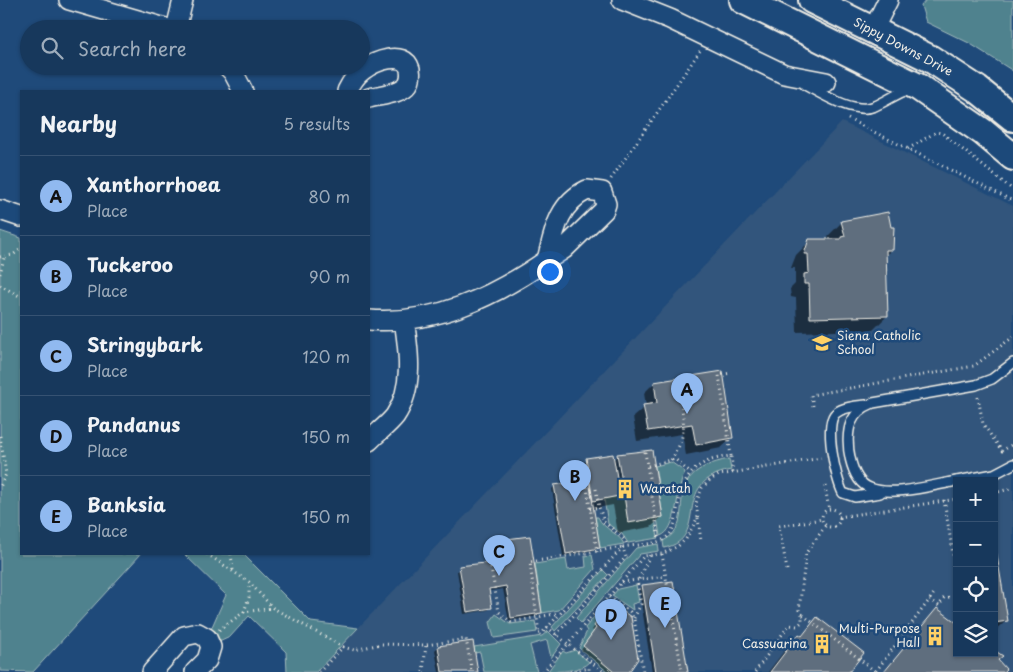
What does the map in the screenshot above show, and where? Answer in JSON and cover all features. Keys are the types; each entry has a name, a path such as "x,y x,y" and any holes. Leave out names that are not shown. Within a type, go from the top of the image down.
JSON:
{"main road":[{"path":"743,0 918,87 976,126 1013,157"},
{"name":"Sippy Downs Drive","path":"812,0 952,72 1013,118"}],"street":[{"path":"69,0 138,20"},
{"path":"178,20 183,0"},
{"path":"622,0 670,19 788,76 826,82"},
{"path":"873,30 888,0"},
{"path":"370,66 394,58 402,59 409,66 411,75 408,84 394,92 370,98"},
{"path":"234,75 242,90"},
{"path":"347,90 351,82 358,75"},
{"path":"370,320 404,320 439,314 485,297 520,278 564,249 596,219 606,204 602,192 587,190 578,194 565,207 557,220 547,260"},
{"path":"0,210 20,217"},
{"path":"370,440 394,417 403,400 409,376 404,320"},
{"path":"152,672 184,636 198,633 207,638 211,647 210,654 195,672"}],"lane":[{"path":"788,76 836,101 865,108 874,107 898,94 918,87"},
{"path":"953,482 855,497 843,493 837,478 829,430 832,417 838,411 873,403 976,385 992,379 1013,363"},
{"path":"873,403 856,414 850,425 848,438 854,468 858,477 870,488 886,492"},
{"path":"978,477 994,474 1013,464"}],"path":[{"path":"602,192 709,39"},
{"path":"908,149 936,132 942,133 1013,190"},
{"path":"0,274 2,257 13,255 20,250"},
{"path":"0,285 20,296"},
{"path":"813,406 811,395 974,368 1013,337"},
{"path":"731,374 719,375 733,473"},
{"path":"671,460 681,445 685,427 677,381"},
{"path":"977,394 984,426 1002,451 1013,444"},
{"path":"0,436 6,474 0,487"},
{"path":"645,452 659,541"},
{"path":"625,547 539,634 530,562 659,541 669,536 676,520 680,492 690,473 701,464 731,456"},
{"path":"701,541 696,504 704,485 717,476 821,458"},
{"path":"648,466 675,459 690,473"},
{"path":"586,482 597,552"},
{"path":"998,491 1013,487"},
{"path":"556,635 626,557 625,540 604,522 598,507 596,489"},
{"path":"839,517 953,499"},
{"path":"944,500 955,567"},
{"path":"590,509 598,507"},
{"path":"822,519 825,512 835,510 839,517 836,526 826,526"},
{"path":"543,672 644,556 662,554 682,543 698,517"},
{"path":"822,519 826,526"},
{"path":"787,570 779,526 822,519"},
{"path":"826,526 806,553 799,610 876,672 935,592"},
{"path":"662,554 682,672"},
{"path":"209,555 249,582 273,608 343,647 351,650 391,643 426,645 466,638 472,672"},
{"path":"231,555 233,571"},
{"path":"634,619 640,604 638,580 650,555"},
{"path":"491,568 499,612 511,622 561,612"},
{"path":"621,582 666,576"},
{"path":"244,612 249,582"},
{"path":"609,597 630,612 634,619 643,672"},
{"path":"930,599 939,606 944,598 953,597"},
{"path":"207,638 244,612 273,608"},
{"path":"755,672 789,625 797,626 802,622 802,614"},
{"path":"547,627 604,672"},
{"path":"424,672 426,645"},
{"path":"319,672 343,647"},
{"path":"570,672 589,670 592,662"}],"shaded area":[{"name":"Siena Catholic School","path":"842,122 1013,206 1013,672 316,672"}],"green space":[{"path":"926,0 1013,0 1013,71 969,43 926,22 921,6"},
{"path":"0,231 20,238 20,555 140,555 33,672 0,671"},
{"path":"729,459 731,470 712,476 701,486 695,497 686,533 678,542 664,548 663,541 674,532 679,522 685,486 692,475 706,466"},
{"path":"671,462 685,472 670,526 660,536 657,518 663,517 655,466"},
{"path":"624,495 629,523 655,518 658,538 628,543 622,534 608,524 604,499"},
{"path":"595,517 598,517 624,544 600,548"},
{"path":"658,544 659,551 640,554 581,623 576,618 636,548"},
{"path":"185,555 244,555 311,622 358,628 316,672 287,672 286,652 249,616 230,637 219,642 211,629 226,595"},
{"path":"592,555 595,569 559,610 542,613 535,564 566,559 568,570 586,567 585,556"},
{"path":"603,570 608,575 555,631 552,627"},
{"path":"636,585 639,602 632,604 633,610 612,596 618,589"},
{"path":"604,605 608,608 596,628 601,662 614,672 608,672 579,648 587,631 585,628"},
{"path":"496,614 510,624 535,621 537,632 494,638 490,622"},
{"path":"548,631 561,644 551,658 547,640 530,645 537,672 484,672 480,652 475,653 474,647 542,636"},
{"path":"575,650 589,662 575,669 548,671 563,651 566,653"}],"building":[{"path":"888,212 891,227 894,227 893,250 886,250 888,316 810,318 809,284 804,284 804,274 809,273 808,254 804,254 809,239 841,239 841,237 845,236 841,221"},
{"path":"723,371 733,438 696,445 692,424 648,431 643,405 657,403 654,382"},
{"name":"Waratah","path":"652,450 663,517 628,523 624,495 593,501 586,458 613,454 618,483 622,482 617,454"},
{"path":"589,480 600,548 566,554 554,485"},
{"path":"530,536 542,613 511,618 506,586 489,589 492,608 467,612 459,566 502,561 499,540"},
{"path":"998,562 1008,621 998,622"},
{"path":"673,581 688,672 656,672 642,585"},
{"path":"611,603 631,617 638,659 629,672 614,672 583,646 596,628 594,626"},
{"name":"Multi-Purpose Hall","path":"937,608 953,620 953,657 998,657 998,653 1003,656 998,660 1006,669 1003,672 884,672"},
{"name":"Cassuarina","path":"817,617 864,653 849,672 770,672 799,634 802,636"},
{"path":"473,641 478,672 442,672 438,646"}],"place":[{"name":"Siena Catholic School","path":"822,343"},
{"name":"Xanthorrhoea","path":"687,414"},
{"name":"Waratah","path":"625,489"},
{"name":"Tuckeroo","path":"575,501"},
{"name":"Stringybark","path":"499,576"},
{"name":"Banksia","path":"665,628"},
{"name":"Multi-Purpose Hall","path":"935,636"},
{"name":"Pandanus","path":"611,640"},
{"name":"Cassuarina","path":"822,644"}]}
